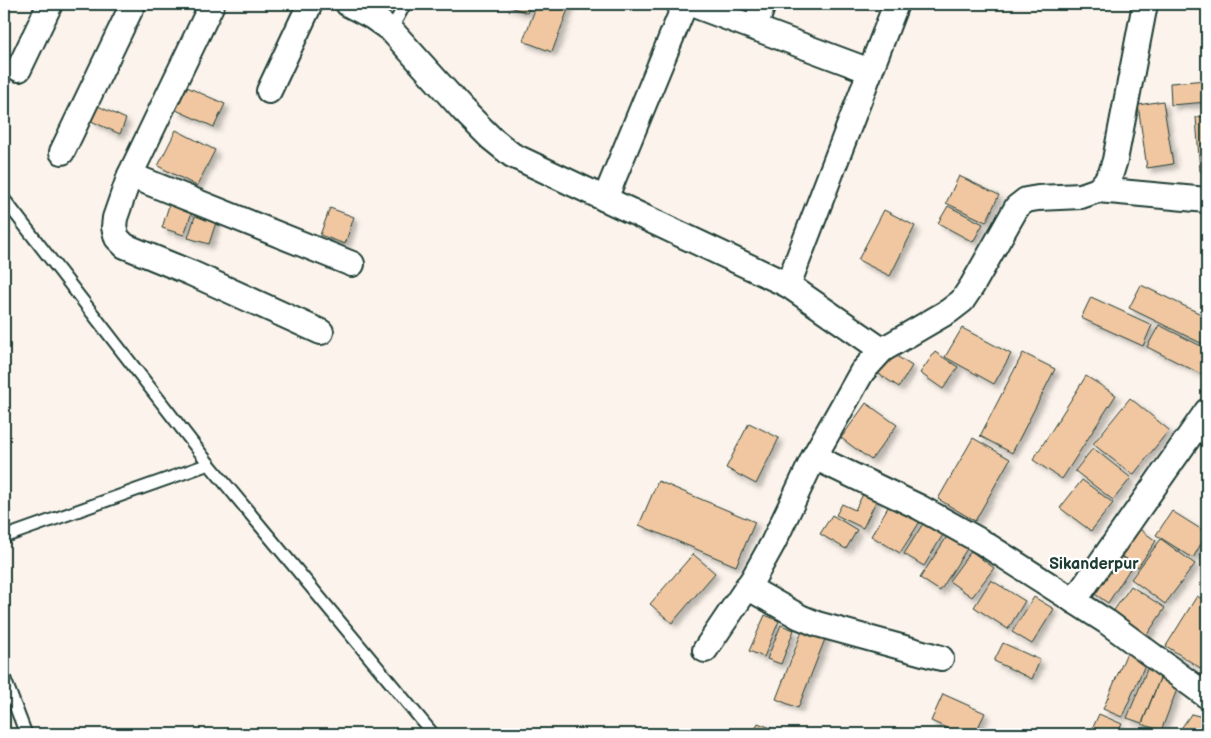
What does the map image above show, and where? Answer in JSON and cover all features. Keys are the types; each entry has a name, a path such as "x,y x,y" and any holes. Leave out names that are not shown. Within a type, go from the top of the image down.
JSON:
{"street":[{"path":"19,70 50,4"},
{"path":"62,152 133,4"},
{"path":"212,4 130,176 115,218 114,227 117,238 126,246 191,273 321,332"},
{"path":"269,91 310,4"},
{"path":"348,4 371,16 391,30 491,138 512,155 788,285 882,350"},
{"path":"605,199 685,4"},
{"path":"691,4 870,71"},
{"path":"755,28 763,4"},
{"path":"788,285 896,4"},
{"path":"1098,190 1106,182 1115,160 1145,4"},
{"path":"130,176 352,264"},
{"path":"705,650 747,587 773,543 814,457 862,372 882,350 949,311 962,301 1017,207 1026,200 1081,196 1098,190 1207,200"},
{"path":"1074,601 1207,411"},
{"path":"814,457 952,524 1107,622 1207,696"},
{"path":"747,587 800,617 817,624 941,658"}],"lane":[{"path":"391,30 405,4"},
{"path":"4,198 209,464 433,734"},
{"path":"4,537 209,464"},
{"path":"4,677 26,734"}],"building":[{"path":"502,4 531,4 527,13"},
{"path":"537,4 570,4 552,52 523,41"},
{"path":"1207,80 1207,102 1171,105 1170,83"},
{"path":"187,87 225,104 214,127 176,110"},
{"path":"1163,101 1173,164 1147,168 1138,105"},
{"path":"98,106 126,119 120,134 91,121"},
{"path":"1207,116 1207,171 1200,171 1196,117"},
{"path":"176,130 215,150 197,186 158,166"},
{"path":"959,176 999,195 986,222 946,203"},
{"path":"171,199 194,206 184,235 162,228"},
{"path":"948,206 983,224 973,242 938,223"},
{"path":"330,208 354,217 345,244 320,235"},
{"path":"197,210 218,216 209,244 188,238"},
{"path":"884,210 915,226 890,276 858,260"},
{"path":"1141,285 1207,317 1207,346 1129,308"},
{"path":"1091,297 1152,325 1143,346 1081,318"},
{"path":"1159,325 1207,349 1207,362 1201,374 1147,347"},
{"path":"962,328 1011,354 994,384 945,357"},
{"path":"887,350 912,366 899,387 874,371"},
{"path":"935,352 958,367 943,389 920,373"},
{"path":"1023,353 1055,369 1012,453 980,436"},
{"path":"1086,376 1116,395 1062,479 1033,460"},
{"path":"1130,398 1169,430 1133,475 1093,444"},
{"path":"866,403 897,425 871,460 841,438"},
{"path":"749,423 779,438 756,484 726,468"},
{"path":"1207,430 1207,450 1198,443"},
{"path":"973,438 1010,459 975,521 938,499"},
{"path":"1093,448 1131,478 1113,500 1075,471"},
{"path":"1082,480 1113,503 1091,531 1060,508"},
{"path":"658,481 755,522 736,566 639,525"},
{"path":"866,488 879,495 863,528 836,515 842,504 855,510"},
{"path":"891,502 921,520 900,553 871,536"},
{"path":"1172,511 1207,533 1193,558 1156,535"},
{"path":"832,515 857,530 846,549 820,534"},
{"path":"924,522 944,533 924,566 904,554"},
{"path":"1134,525 1156,541 1138,567 1115,551"},
{"path":"950,532 970,544 940,591 920,578"},
{"path":"1161,539 1195,564 1165,604 1131,579"},
{"path":"1110,550 1133,564 1108,603 1086,588"},
{"path":"971,551 994,568 972,597 949,581"},
{"path":"693,554 715,573 672,623 650,604"},
{"path":"991,580 1025,601 1008,629 974,607"},
{"path":"1131,586 1165,608 1144,639 1110,616"},
{"path":"1197,596 1207,602 1207,668 1205,671 1166,646"},
{"path":"1034,597 1054,609 1032,644 1012,632"},
{"path":"765,615 779,621 764,657 749,651"},
{"path":"781,625 794,630 781,664 767,659"},
{"path":"804,626 827,634 798,708 776,699"},
{"path":"1003,643 1040,660 1032,679 994,661"},
{"path":"1128,650 1148,658 1122,717 1103,709"},
{"path":"1148,667 1162,673 1142,723 1127,718"},
{"path":"1161,676 1179,684 1161,731 1142,724"},
{"path":"943,694 985,713 975,734 960,734 931,721"},
{"path":"1099,714 1122,724 1117,734 1090,734"},
{"path":"1191,714 1207,718 1207,734 1187,734 1180,730"},
{"path":"758,723 786,734 753,734"}],"district":[{"name":"Sikanderpur","path":"1094,563"}]}
